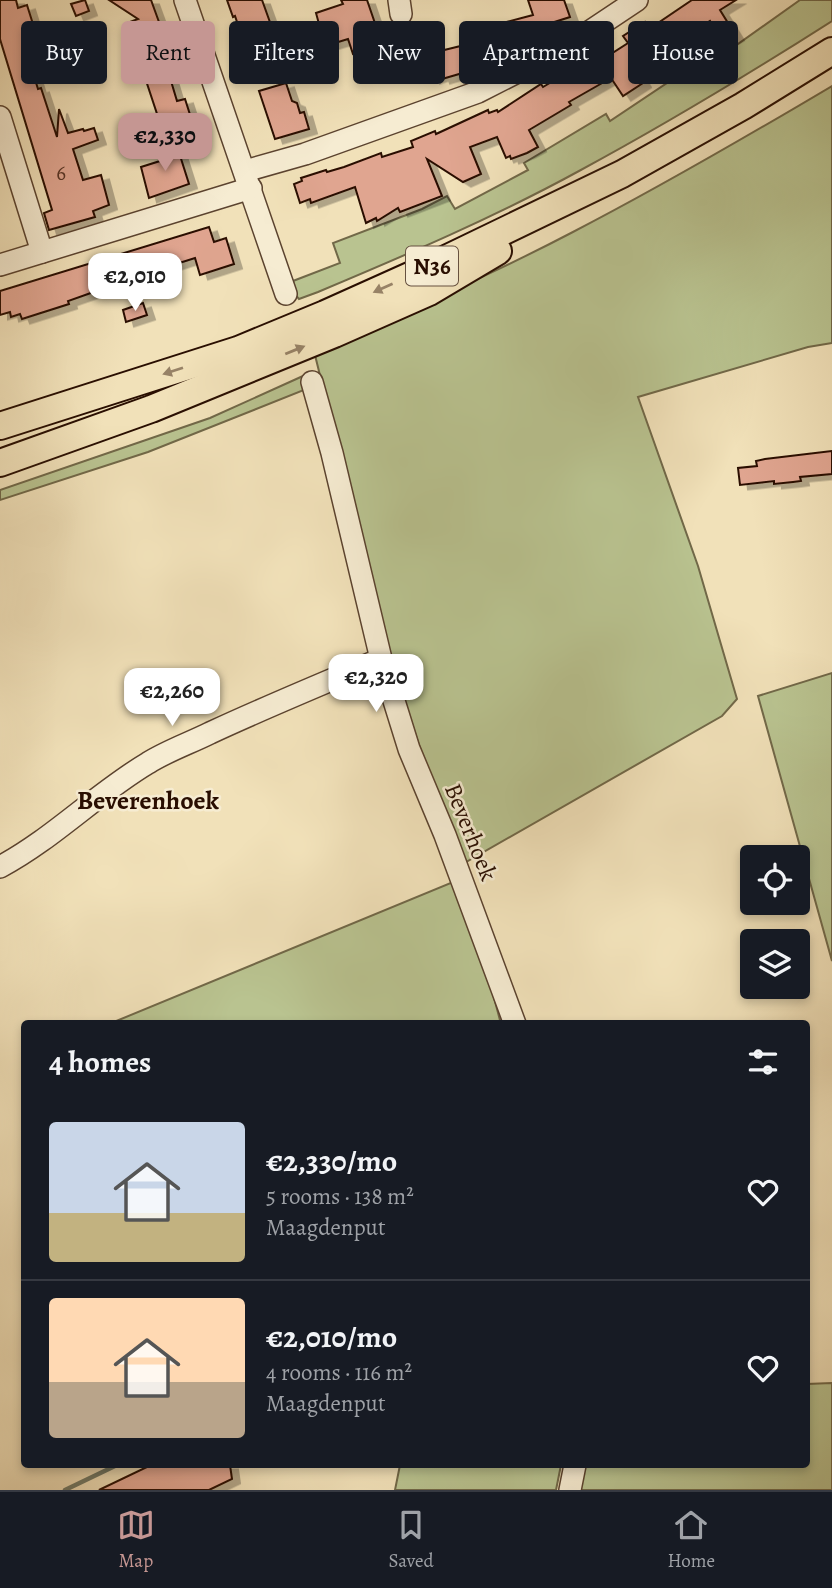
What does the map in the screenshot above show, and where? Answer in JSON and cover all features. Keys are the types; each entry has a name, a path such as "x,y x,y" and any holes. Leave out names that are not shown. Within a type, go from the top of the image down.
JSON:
{"main road":[{"name":"N36","path":"0,426 238,350 423,270 622,174 743,106 832,51"},
{"name":"N36","path":"0,444 231,375 300,348 429,292 558,216 622,174"},
{"path":"0,463 151,409 231,375"},
{"path":"0,417 75,402"}],"street":[{"path":"185,0 286,294"},
{"path":"0,265 248,179 305,154 478,92 568,46 638,0"},
{"path":"0,117 42,252"},
{"name":"Beverhoek","path":"312,382 342,491 381,659 409,749 445,835 514,1020"},
{"path":"0,867 72,820 116,783 150,761 381,659"},
{"path":"570,1490 574,1468"}],"green space":[{"path":"800,0 832,0 832,21 738,79 738,44"},
{"path":"666,84 730,84 579,171 483,220 318,292 299,299 295,294 293,281 340,263 333,243 422,209 447,196 455,209 528,170 524,163 606,114 610,121"},
{"path":"832,86 832,343 808,347 638,397 698,566 737,699 722,716 466,862 420,748 388,651 314,351 443,295 604,216"},
{"path":"303,376 309,388 148,452 0,500 0,490 210,418"},
{"path":"832,673 832,961 810,882 810,845 800,845 758,696"},
{"path":"453,882 484,960 500,1020 119,1020"},
{"path":"832,1383 832,1490 579,1490 583,1468 810,1468 810,1384"},
{"path":"399,1468 560,1468 556,1490 395,1490"}],"building":[{"path":"0,0 16,0 18,8 27,5 32,21 21,21 21,84 36,84 38,89 41,88 57,137 59,109 68,133 94,128 98,140 73,149 83,180 101,175 109,205 93,211 95,217 49,230 44,213 52,210 0,39"},
{"path":"85,0 89,11 76,16 71,4"},
{"path":"109,0 151,0 159,21 132,21 138,19"},
{"path":"227,0 262,0 270,21 237,21 235,16 233,17"},
{"path":"341,0 367,0 374,21 353,21 353,54 348,39 339,42 339,21 318,21 316,13 343,4"},
{"path":"528,0 564,0 570,17 557,21 510,21 533,15"},
{"path":"692,0 736,0 720,10 727,21 661,21"},
{"path":"628,43 628,84 641,84 623,96 614,82 614,52"},
{"path":"459,46 459,74 445,78 445,50"},
{"path":"147,84 172,84 177,101 185,99 193,124 185,126 188,134 166,141"},
{"path":"286,84 292,101 297,103 300,113 304,112 309,129 275,139 259,91"},
{"path":"541,84 543,87 548,84 600,84 529,130 538,147 527,153 511,159 510,156 506,158 497,137 470,147 481,174 463,182 427,159 442,196 400,212 398,208 377,221 376,218 366,223 355,187 311,203 310,199 300,203 294,184 302,181 301,178 344,167 381,153 382,157 413,147 411,141 435,131 436,134 488,110 489,113 498,112"},
{"path":"177,146 189,184 149,198 141,167 160,161 158,152"},
{"path":"209,227 214,242 226,238 234,264 200,275 195,258 154,271 156,277 138,283 133,284 130,275 101,285 102,289 68,301 69,304 22,319 20,314 11,317 10,312 0,315 0,291"},
{"path":"143,303 147,315 126,322 123,310"},
{"path":"832,451 832,474 800,477 801,481 793,482 740,485 738,468 757,466 756,461"},
{"path":"145,1468 230,1468 232,1479 209,1490 99,1490"}],"waterway":[{"path":"65,1490 111,1468"}],"district":[{"name":"Beverenhoek","path":"148,800"}]}
